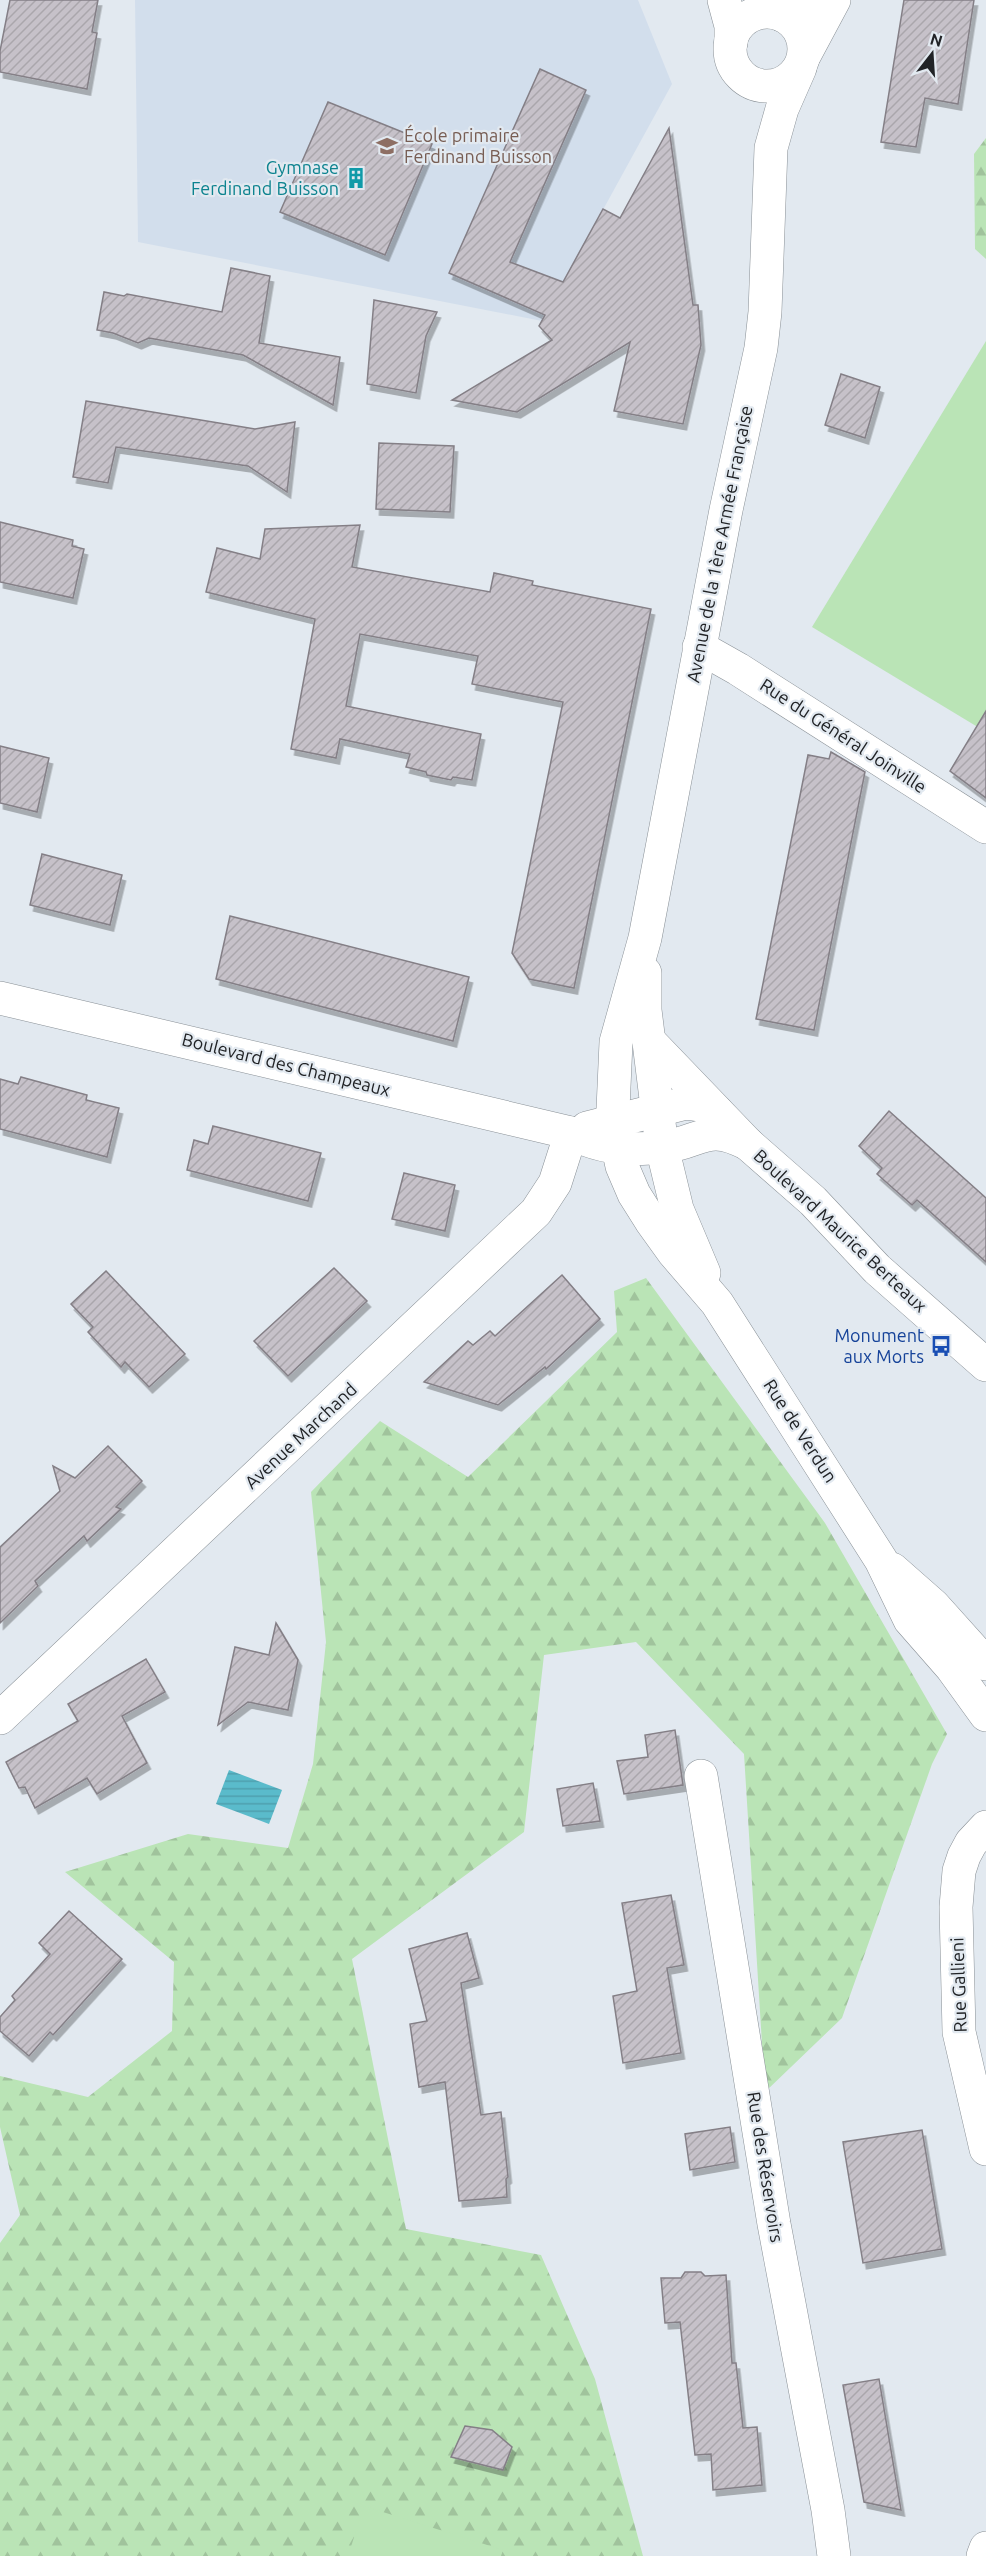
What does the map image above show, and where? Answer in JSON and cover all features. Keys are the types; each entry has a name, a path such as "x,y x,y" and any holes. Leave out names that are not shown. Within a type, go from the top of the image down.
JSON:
{"street":[{"path":"724,0 731,26 732,60 737,72 758,85 770,86 792,77 802,62 804,44 800,32 767,9"},
{"path":"732,43 738,26 747,18 767,9 809,11 825,0"},
{"name":"Avenue de la 1ère Armée Française","path":"615,1134 616,1042 645,938 699,647 761,348 765,312 771,148 782,109 802,62 834,0"},
{"name":"Avenue de la 1ère Armée Française","path":"747,80 754,93 771,148"},
{"name":"Rue du Général Joinville","path":"699,647 738,669 986,827"},
{"name":"Avenue de la 1ère Armée Française","path":"645,938 645,1010 662,1147"},
{"name":"Boulevard des Champeaux","path":"0,998 571,1133"},
{"name":"Boulevard Maurice Berteaux","path":"649,1041 748,1144 813,1201 878,1269 986,1365"},
{"path":"615,1134 657,1110 686,1103 706,1106 717,1112"},
{"path":"571,1133 615,1134 662,1147 684,1143 709,1133 725,1134 748,1144"},
{"name":"Avenue Marchand","path":"0,1718 536,1212 555,1183 571,1133"},
{"name":"Rue de Verdun","path":"615,1134 634,1194 654,1226 717,1303 881,1560 909,1620 952,1668 986,1715"},
{"name":"Rue de Verdun","path":"662,1147 677,1209 717,1303"},
{"name":"Rue de Verdun","path":"881,1560 934,1606 986,1664"},
{"name":"Rue des Réservoirs","path":"701,1776 774,2224 828,2510 834,2556"},
{"name":"Rue Gallieni","path":"986,1827 971,1843 959,1871 957,1969 959,2032 986,2149"},
{"path":"983,2556 986,2548"}],"shaded area":[{"name":"École primaire Ferdinand Buisson","path":"135,0 638,0 672,84 542,321 138,242"}],"green space":[{"path":"986,138 986,259 975,249 974,154"},
{"path":"986,341 986,732 812,627"},
{"path":"646,1278 825,1523 947,1734 932,1764 842,2018 765,2092 744,1754 636,1642 544,1655 524,1832 352,1959 406,2229 541,2255 595,2379 643,2556 0,2556 0,2243 20,2215 0,2127 0,2076 88,2097 172,2031 174,1962 65,1872 188,1834 288,1848 313,1764 326,1642 311,1492 380,1421 468,1477 617,1332 614,1291"},
{"path":"364,2506 503,2550 501,2556 348,2556"}],"water":[{"path":"229,1770 282,1790 269,1824 216,1804"}],"building":[{"path":"10,0 98,0 92,32 97,33 87,89 0,72 0,51"},
{"path":"904,0 974,0 958,104 925,98 916,147 881,142"},
{"path":"540,69 586,90 510,262 563,282 603,209 620,218 669,128 693,305 698,305 701,345 683,424 614,411 630,342 517,412 452,400 552,340 539,326 545,315 449,273"},
{"name":"Gymnase Ferdinand Buisson","path":"328,102 432,144 385,255 280,212"},
{"path":"231,268 270,276 259,343 340,357 333,405 243,355 149,338 138,343 113,333 97,330 104,292 124,296 127,294 222,312"},
{"path":"374,300 437,312 426,336 416,393 367,384"},
{"path":"841,374 880,387 865,438 825,425"},
{"path":"86,401 255,429 295,422 287,492 248,466 116,447 108,483 73,477"},
{"path":"379,443 454,446 450,512 376,509"},
{"path":"0,522 73,540 72,546 84,549 73,598 0,582"},
{"path":"360,525 352,567 490,592 494,573 533,581 532,585 651,609 574,988 529,979 512,953 563,702 472,684 478,656 360,634 346,706 481,734 472,780 453,777 451,780 427,775 426,772 406,767 410,754 340,739 336,758 291,749 315,619 206,592 217,548 260,559 265,529"},
{"path":"986,711 986,798 950,771"},
{"path":"0,746 49,758 37,812 0,803"},
{"path":"831,752 865,772 814,1030 756,1019 808,755 829,759"},
{"path":"42,854 122,875 110,925 30,905"},
{"path":"230,916 469,977 453,1041 216,979"},
{"path":"21,1077 87,1095 86,1100 119,1108 107,1157 0,1129 0,1079 18,1084"},
{"path":"889,1111 986,1198 986,1262 917,1200 912,1205 877,1174 882,1168 859,1146"},
{"path":"213,1126 321,1153 308,1201 187,1170 194,1140 208,1144"},
{"path":"404,1173 455,1185 445,1231 392,1219"},
{"path":"334,1268 367,1301 288,1376 254,1341"},
{"path":"106,1271 185,1354 149,1387 125,1362 121,1367 88,1332 93,1327 71,1304"},
{"path":"562,1275 600,1319 546,1369 545,1367 498,1405 424,1382 468,1341 473,1345 490,1331 495,1336"},
{"path":"108,1446 142,1481 116,1507 121,1509 87,1541 84,1536 35,1581 38,1586 0,1623 0,1547 60,1491 53,1466 75,1478"},
{"path":"276,1623 298,1660 288,1710 248,1702 218,1725 235,1647 269,1655"},
{"path":"146,1659 165,1692 122,1716 147,1763 97,1794 87,1778 35,1808 25,1787 19,1788 6,1762 78,1721 68,1704"},
{"path":"675,1730 683,1785 624,1794 617,1761 648,1757 645,1735"},
{"path":"593,1783 600,1821 563,1826 557,1789"},
{"path":"671,1895 684,1965 667,1968 681,2053 623,2063 613,1996 637,1991 622,1903"},
{"path":"69,1911 122,1959 53,2035 50,2032 29,2056 0,2031 0,2017 15,2000 12,1996 50,1954 39,1943"},
{"path":"467,1933 479,1978 461,1983 481,2115 501,2112 508,2177 506,2179 507,2197 459,2201 445,2082 419,2087 410,2024 427,2021 409,1949"},
{"path":"730,2127 735,2162 690,2170 685,2134"},
{"path":"922,2130 942,2249 863,2263 843,2142"},
{"path":"685,2272 701,2272 705,2276 726,2275 732,2363 736,2363 743,2428 757,2427 762,2485 713,2490 711,2454 695,2455 680,2322 665,2323 661,2278 681,2278"},
{"path":"879,2379 901,2510 864,2502 843,2385"},
{"path":"465,2426 492,2430 512,2447 503,2470 451,2457"}],"place":[{"name":"École primaire Ferdinand Buisson","path":"387,146"},
{"name":"Gymnase Ferdinand Buisson","path":"356,178"},
{"name":"Monument aux Morts","path":"941,1346"}]}
